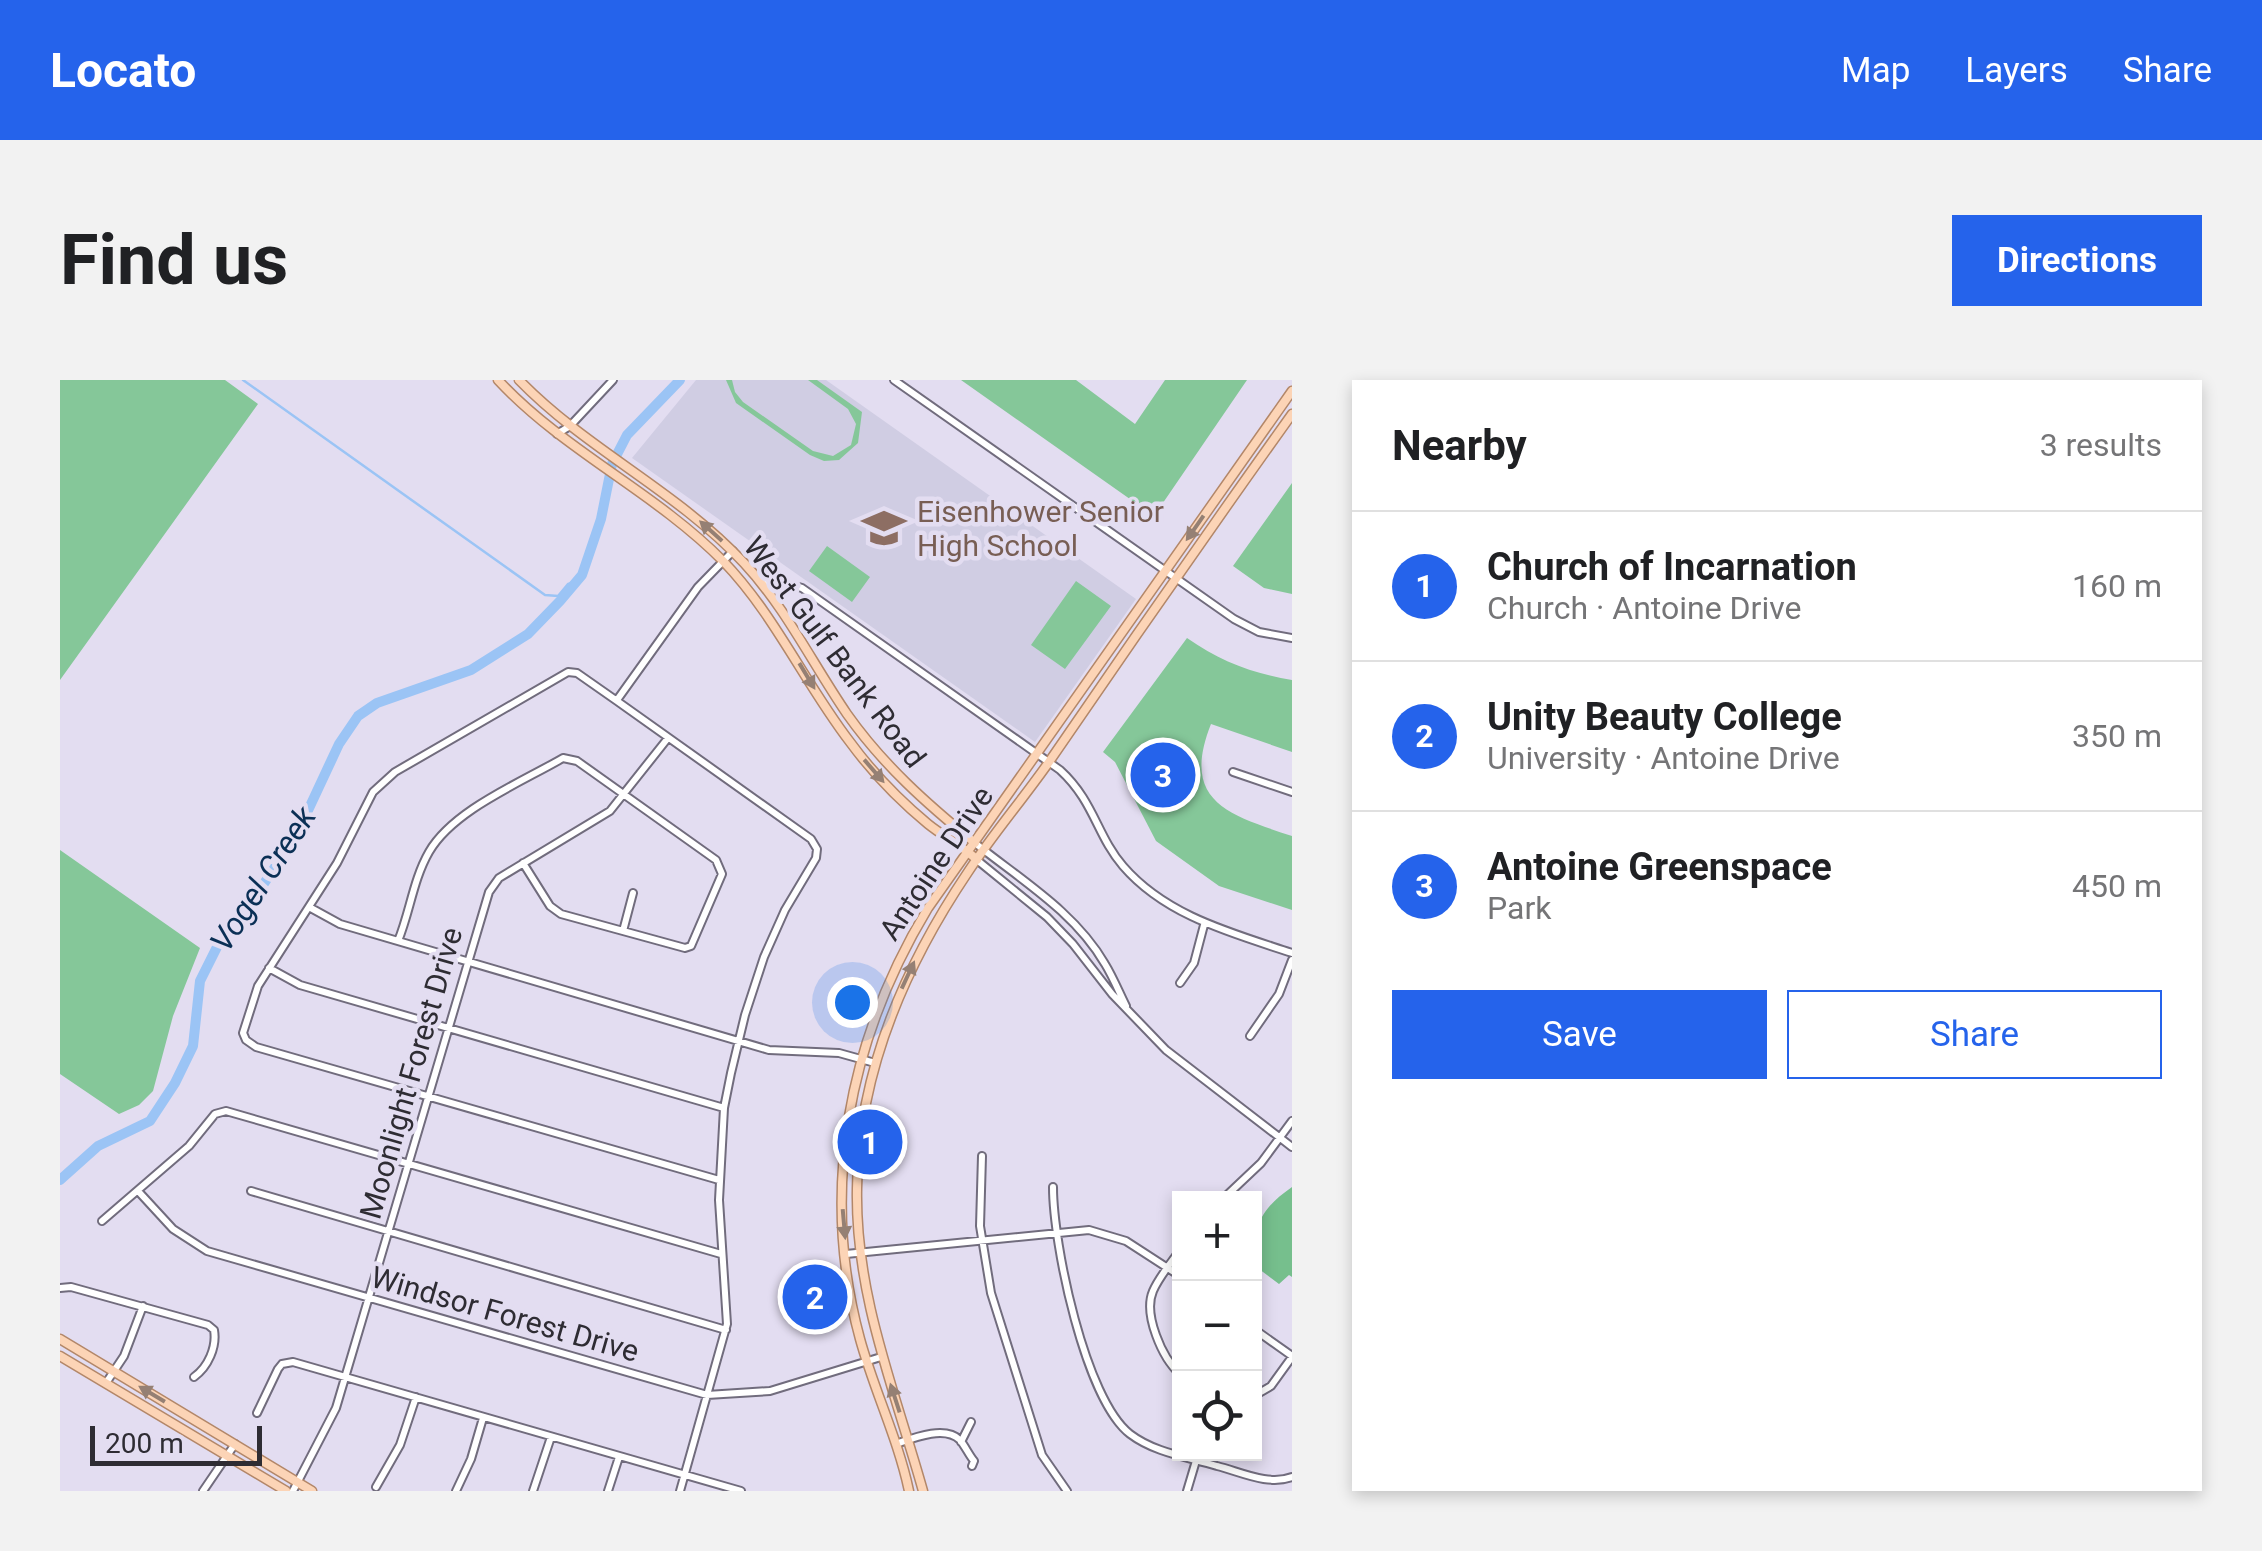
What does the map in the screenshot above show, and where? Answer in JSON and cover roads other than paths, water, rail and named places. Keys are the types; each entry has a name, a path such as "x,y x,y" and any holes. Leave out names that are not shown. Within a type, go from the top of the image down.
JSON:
{"main road":[{"name":"West Gulf Bank Road","path":"498,380 556,434 691,532 722,561 779,631 848,739 894,794 977,860"},
{"name":"West Gulf Bank Road","path":"519,380 570,426 648,480 732,552 792,624 846,713 906,785 976,843"},
{"name":"Antoine Drive","path":"909,1491 854,1313 846,1254 842,1161 861,1058 894,966 928,908 1226,482 1291,396"},
{"name":"Antoine Drive","path":"923,1491 881,1357 860,1252 856,1190 859,1152 866,1100 887,1024 918,954 977,860 1292,414"},
{"path":"639,493 648,480"},
{"path":"1226,482 1238,491"},
{"path":"1137,610 1148,619"},
{"path":"779,631 792,624"},
{"path":"1112,646 1124,654"},
{"path":"894,794 906,785"},
{"path":"926,823 936,812"},
{"path":"60,1339 236,1444 296,1487 312,1491"},
{"path":"60,1356 286,1491"}],"street":[{"path":"556,434 570,426 613,380"},
{"path":"894,380 1250,628 1292,638"},
{"path":"617,701 698,587 732,552"},
{"path":"762,584 771,579 802,588 1049,762 1078,786 1121,864 1148,887 1204,925 1292,956 1278,994 1250,1036"},
{"path":"680,1491 726,1330 719,1180 724,1108 755,981 774,933 816,858 817,849 810,839 617,701 577,673 568,672 383,781 338,863 254,994 243,1034 256,1047 719,1180"},
{"name":"Moonlight Forest Drive","path":"296,1487 332,1420 488,892 499,878 610,811 668,738"},
{"path":"398,941 428,855 448,828 563,758 577,761 722,868 691,946 684,948 555,911 523,863"},
{"path":"1233,772 1292,792"},
{"name":"West Gulf Bank Road","path":"976,843 1010,866 1056,907 1106,964 1132,1015"},
{"name":"West Gulf Bank Road","path":"977,860 1047,916 1132,1015 1194,1075 1292,1147"},
{"path":"623,931 634,893"},
{"path":"310,906 340,924 739,1040 783,1052 826,1052 875,1063"},
{"path":"1047,916 1056,907"},
{"path":"1180,984 1194,963 1204,925"},
{"path":"269,968 300,985 724,1108"},
{"path":"102,1221 189,1146 221,1111 721,1254"},
{"path":"1232,1191 1251,1175 1292,1121"},
{"path":"982,1156 982,1240 991,1293 1042,1456 1066,1490"},
{"path":"1053,1187 1055,1232 1068,1292 1105,1404 1120,1425 1144,1443 1172,1450"},
{"name":"Windsor Forest Drive","path":"138,1191 173,1229 207,1251 708,1395 770,1390 881,1357"},
{"path":"251,1191 726,1330"},
{"path":"846,1254 1089,1230 1112,1235 1172,1271"},
{"path":"1172,1262 1153,1292 1150,1308 1164,1352 1178,1371"},
{"path":"60,1288 143,1306 214,1330 216,1339 205,1369 194,1377"},
{"path":"106,1383 137,1328 143,1306"},
{"path":"1262,1335 1292,1356 1271,1386 1262,1391"},
{"path":"257,1413 282,1364 293,1362 741,1491"},
{"path":"376,1487 400,1446 416,1398"},
{"path":"456,1491 483,1418"},
{"path":"961,1442 971,1422"},
{"path":"896,1444 947,1434 961,1442 974,1461 972,1466"},
{"path":"533,1491 551,1437"},
{"path":"203,1491 236,1444"},
{"path":"608,1491 619,1457"},
{"path":"1188,1491 1196,1461"},
{"path":"1209,1461 1268,1480 1291,1478"}],"waterway":[{"path":"243,380 545,595 558,596 568,584 576,582"},
{"name":"Vogel Creek","path":"60,1180 98,1146 150,1121 175,1083 193,1046 200,981 226,929 257,894 297,834 339,744 358,716 377,703 471,670 528,634 560,601 582,575 601,519 612,464 627,435 680,380"}],"place":[{"name":"Eisenhower Senior High School","path":"884,528"},
{"name":"Antoine Greenspace","path":"1163,775"},
{"name":"Church of Incarnation","path":"870,1142"},
{"name":"Unity Beauty College","path":"815,1297"}]}
